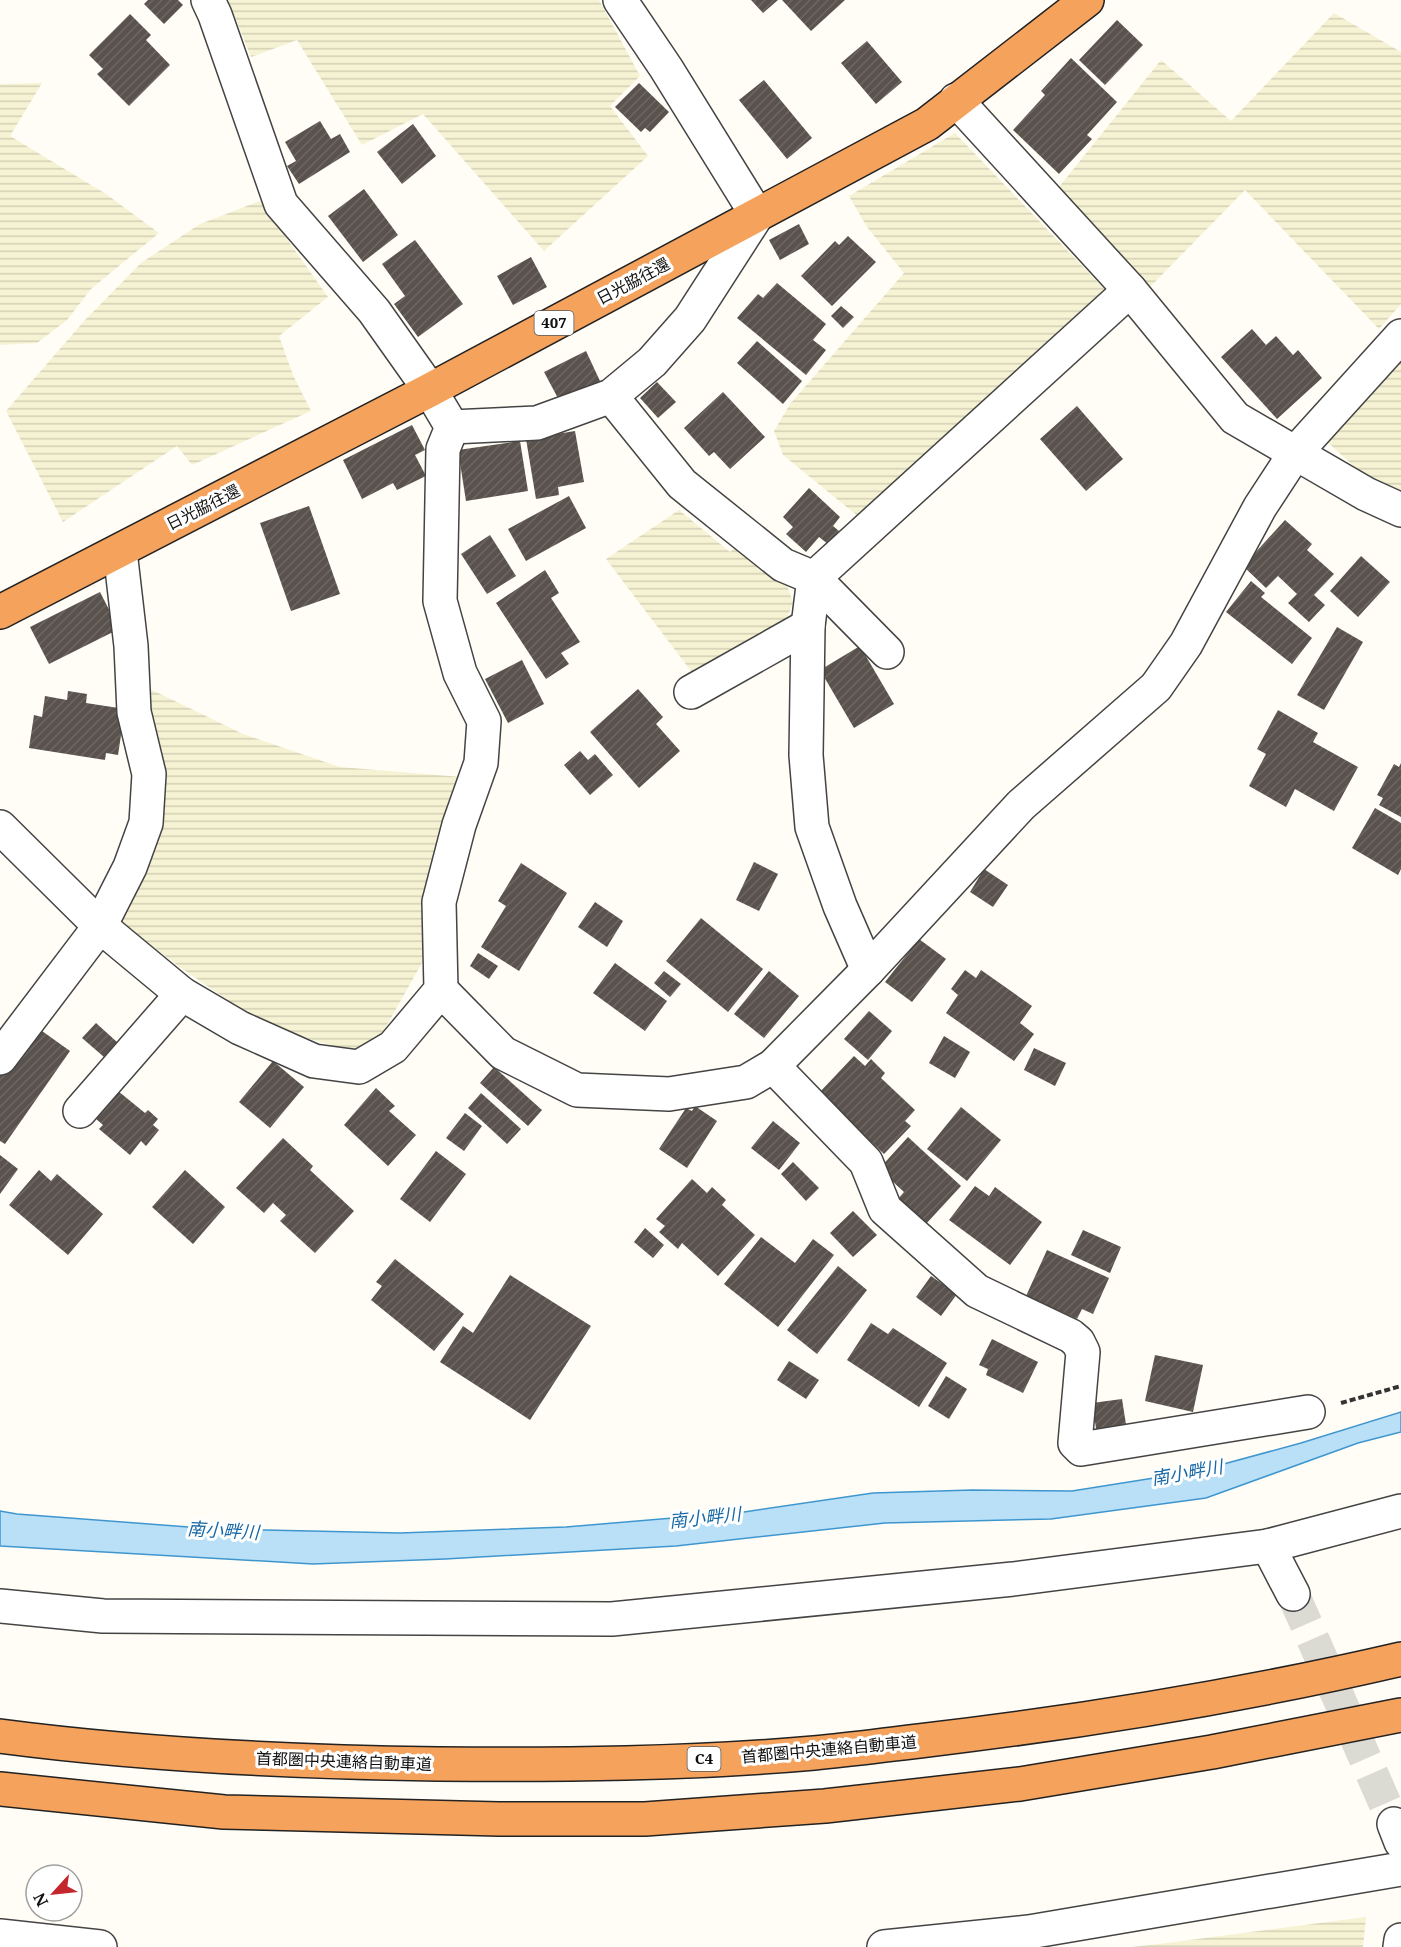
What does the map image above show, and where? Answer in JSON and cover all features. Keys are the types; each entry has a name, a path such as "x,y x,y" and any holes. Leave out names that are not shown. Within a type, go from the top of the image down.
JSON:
{"highway":[{"name":"日光脇往還","path":"0,612 430,390 927,124 1086,0"},
{"name":"首都圏中央連絡自動車道","path":"0,1736 69,1745 219,1757 346,1763 639,1762 813,1753 1009,1731 1196,1702 1401,1659"},
{"path":"0,1789 224,1812 499,1819 645,1819 825,1806 1020,1784 1212,1752 1401,1715"}],"street":[{"path":"208,0 281,204 374,311 430,390 452,427"},
{"path":"452,427 537,423 611,396 652,362 690,319 757,215 666,68 620,0"},
{"path":"956,100 1130,290 1235,418 1366,494 1401,510"},
{"path":"868,970 840,906 812,826 806,755 808,626 814,578 1130,290"},
{"path":"441,990 503,1053 577,1090 669,1094 747,1082 773,1066 868,970 1021,805 1155,687 1186,644 1260,507 1296,452 1401,336"},
{"path":"611,396 682,484 783,565 814,578 887,652"},
{"path":"0,827 100,926 182,994 240,1028 314,1061 358,1067 393,1047 441,990 439,902 459,825 481,764 484,721 460,673 440,602 443,449 452,427"},
{"path":"0,1058 100,926 130,867 146,823 149,774 134,712 131,646 120,550"},
{"path":"691,692 808,626"},
{"path":"80,1112 182,994"},
{"path":"773,1066 866,1162 885,1209 977,1291 1071,1336 1078,1342 1083,1352 1075,1443 1081,1449 1308,1412"},
{"path":"0,1606 103,1616 612,1619 1013,1579 1268,1546 1401,1511"},
{"path":"1268,1546 1293,1594"},
{"path":"884,1947 1029,1932 1401,1869"},
{"path":"0,1936 100,1947"},
{"path":"1400,1947 1401,1940"}],"path":[{"path":"1308,1412 1401,1386"}],"shaded area":[{"path":"228,0 599,0 640,76 610,106 648,156 544,251 423,114 362,145 297,40 251,57"},
{"path":"1334,13 1401,52 1401,304 1379,329 1245,190 1150,287 1059,187 1161,60 1231,121"},
{"path":"42,83 10,136 106,194 159,233 91,289 67,320 37,343 0,345 0,84"},
{"path":"955,133 1110,295 859,517 783,455 774,431 790,404 904,273 867,227 849,196"},
{"path":"260,201 328,297 279,336 293,375 311,411 192,465 177,446 63,522 6,411 85,320 141,263 200,224"},
{"path":"1401,354 1401,494 1357,469 1323,438"},
{"path":"679,510 730,552 742,542 785,580 793,602 786,621 694,675 606,559"},
{"path":"150,689 243,734 340,767 461,777 429,875 423,926 423,961 378,1041 355,1053 291,1033 242,1010 177,965 116,918"},
{"path":"1366,1917 1363,1947 1131,1947 1159,1944"}],"water":[{"name":"南小畔川","path":"1401,1412 1401,1432 1358,1443 1206,1498 1051,1519 885,1523 676,1546 313,1564 0,1546 0,1511 215,1529 400,1533 566,1527 744,1512 873,1493 972,1490 1072,1491 1198,1471 1301,1443"}],"building":[{"path":"148,0 178,0 183,5 164,24 144,4"},
{"path":"751,0 778,0 763,13"},
{"path":"782,0 845,0 811,31"},
{"path":"130,14 151,35 146,40 170,65 129,106 97,74 103,69 89,55"},
{"path":"1117,20 1143,45 1105,85 1079,60"},
{"path":"867,41 902,82 876,104 841,63"},
{"path":"1071,58 1117,102 1087,135 1092,139 1059,174 1013,130 1045,95 1041,91"},
{"path":"764,80 812,138 787,159 739,100"},
{"path":"639,83 669,112 650,132 645,128 641,132 615,107"},
{"path":"320,121 331,139 340,134 350,152 299,184 287,166 296,161 285,142"},
{"path":"413,124 436,156 402,184 377,152"},
{"path":"364,189 398,235 363,262 328,216"},
{"path":"799,224 809,244 780,260 769,240"},
{"path":"848,236 876,262 832,306 801,276 835,241 839,245"},
{"path":"415,240 463,304 418,337 394,304 405,296 382,264"},
{"path":"531,257 547,287 513,305 497,276"},
{"path":"777,283 826,324 813,340 826,350 806,375 737,318 758,294 763,298"},
{"path":"841,306 854,317 843,328 831,316"},
{"path":"1252,329 1266,345 1276,336 1293,355 1298,350 1322,378 1277,419 1221,357"},
{"path":"757,341 802,381 783,404 737,363"},
{"path":"586,351 600,381 560,402 544,372"},
{"path":"657,382 676,402 658,418 640,398"},
{"path":"723,392 765,437 730,469 714,452 709,456 684,428"},
{"path":"1077,406 1123,459 1086,491 1040,439"},
{"path":"412,425 425,450 415,455 426,476 397,490 393,483 362,499 343,460"},
{"path":"575,431 584,482 558,487 559,495 536,499 526,439"},
{"path":"520,441 528,491 466,501 458,450"},
{"path":"809,488 840,517 833,526 839,531 828,544 819,537 806,552 786,534 793,527 783,517"},
{"path":"569,496 586,528 526,561 508,529"},
{"path":"309,506 340,594 291,611 260,523"},
{"path":"1285,520 1312,544 1307,550 1334,574 1314,595 1325,605 1309,622 1288,603 1297,594 1278,576 1266,588 1243,566"},
{"path":"490,535 516,576 487,594 461,554"},
{"path":"1361,556 1390,582 1358,617 1330,591"},
{"path":"545,570 559,593 551,598 580,642 561,653 569,664 546,679 496,603"},
{"path":"1251,581 1265,593 1261,597 1312,638 1292,664 1226,612"},
{"path":"100,592 119,629 49,664 30,627"},
{"path":"1337,627 1363,642 1324,710 1297,695"},
{"path":"860,646 894,704 854,728 820,670"},
{"path":"522,660 544,704 508,723 485,679"},
{"path":"638,689 663,717 656,724 680,751 639,788 590,732"},
{"path":"68,691 87,694 86,703 125,709 118,755 106,753 105,760 29,748 34,715 42,717 45,696 67,700"},
{"path":"1278,710 1318,733 1313,742 1358,767 1334,811 1295,789 1286,807 1249,786 1266,754 1257,749"},
{"path":"580,751 588,760 595,754 613,775 590,795 564,765"},
{"path":"1401,763 1401,817 1379,805 1383,798 1377,795 1394,764 1399,767"},
{"path":"1375,808 1401,823 1401,869 1398,875 1352,848"},
{"path":"754,862 778,874 759,911 736,900"},
{"path":"521,863 567,893 519,971 481,947 506,906 498,901"},
{"path":"984,869 1008,885 993,907 970,892"},
{"path":"595,902 623,921 607,947 578,927"},
{"path":"701,918 763,969 728,1012 666,961"},
{"path":"919,939 946,959 912,1002 885,982"},
{"path":"478,953 498,966 489,979 470,966"},
{"path":"615,963 667,1001 645,1031 593,993"},
{"path":"965,970 976,978 981,970 1032,1006 1020,1023 1034,1034 1014,1061 946,1013 958,995 951,989"},
{"path":"664,971 681,984 670,997 654,983"},
{"path":"769,971 799,996 764,1038 734,1014"},
{"path":"869,1011 892,1031 868,1060 844,1039"},
{"path":"96,1023 117,1042 104,1057 82,1038"},
{"path":"35,1026 70,1051 5,1144 0,1141 0,1075"},
{"path":"944,1036 970,1052 955,1078 929,1063"},
{"path":"1034,1048 1066,1063 1055,1086 1024,1070"},
{"path":"854,1056 865,1066 871,1059 885,1073 881,1078 915,1110 905,1121 911,1126 884,1154 819,1093"},
{"path":"273,1061 304,1087 270,1128 239,1102"},
{"path":"494,1067 542,1110 528,1126 480,1083"},
{"path":"376,1088 395,1106 389,1111 416,1135 388,1166 344,1125"},
{"path":"118,1091 145,1113 148,1110 158,1119 153,1125 159,1130 146,1146 141,1141 130,1155 99,1129 103,1125 95,1118"},
{"path":"481,1093 521,1129 507,1144 468,1108"},
{"path":"695,1106 717,1121 687,1168 659,1149 686,1108 692,1111"},
{"path":"961,1107 1001,1140 967,1181 927,1149"},
{"path":"465,1113 482,1126 464,1151 446,1138"},
{"path":"773,1121 800,1143 779,1170 751,1148"},
{"path":"908,1137 961,1186 925,1225 897,1200 904,1192 879,1169"},
{"path":"283,1138 313,1166 310,1170 354,1211 315,1253 280,1221 286,1215 273,1203 264,1213 236,1188"},
{"path":"436,1151 466,1174 430,1222 400,1199"},
{"path":"0,1155 18,1169 0,1194"},
{"path":"793,1162 819,1188 806,1201 781,1174"},
{"path":"39,1170 51,1181 57,1174 103,1214 68,1255 9,1205"},
{"path":"185,1170 225,1207 193,1244 152,1207"},
{"path":"692,1179 707,1193 712,1187 726,1200 722,1205 755,1235 718,1276 682,1243 678,1249 659,1232 665,1226 656,1219"},
{"path":"975,1186 989,1196 995,1187 1042,1222 1010,1265 949,1220"},
{"path":"853,1211 877,1235 853,1257 830,1233"},
{"path":"645,1228 664,1245 653,1258 634,1242"},
{"path":"1083,1230 1121,1247 1110,1273 1071,1255"},
{"path":"761,1237 795,1263 813,1239 834,1255 778,1327 724,1284"},
{"path":"1047,1250 1109,1278 1093,1314 1082,1309 1077,1319 1026,1296"},
{"path":"395,1259 464,1314 434,1351 371,1300 382,1286 376,1282"},
{"path":"838,1266 867,1290 817,1354 787,1330"},
{"path":"510,1275 591,1326 530,1420 440,1362 463,1326 473,1333"},
{"path":"931,1276 957,1294 941,1316 916,1297"},
{"path":"871,1323 888,1334 893,1328 947,1363 919,1407 847,1360"},
{"path":"992,1339 1038,1362 1023,1393 986,1375 988,1369 979,1365"},
{"path":"1155,1355 1203,1365 1193,1412 1145,1401"},
{"path":"789,1361 819,1380 806,1399 777,1380"},
{"path":"946,1376 967,1389 949,1419 928,1406"},
{"path":"1122,1399 1128,1437 1098,1441 1092,1403"}],"tunnel":[{"path":"1293,1594 1394,1824"}]}
